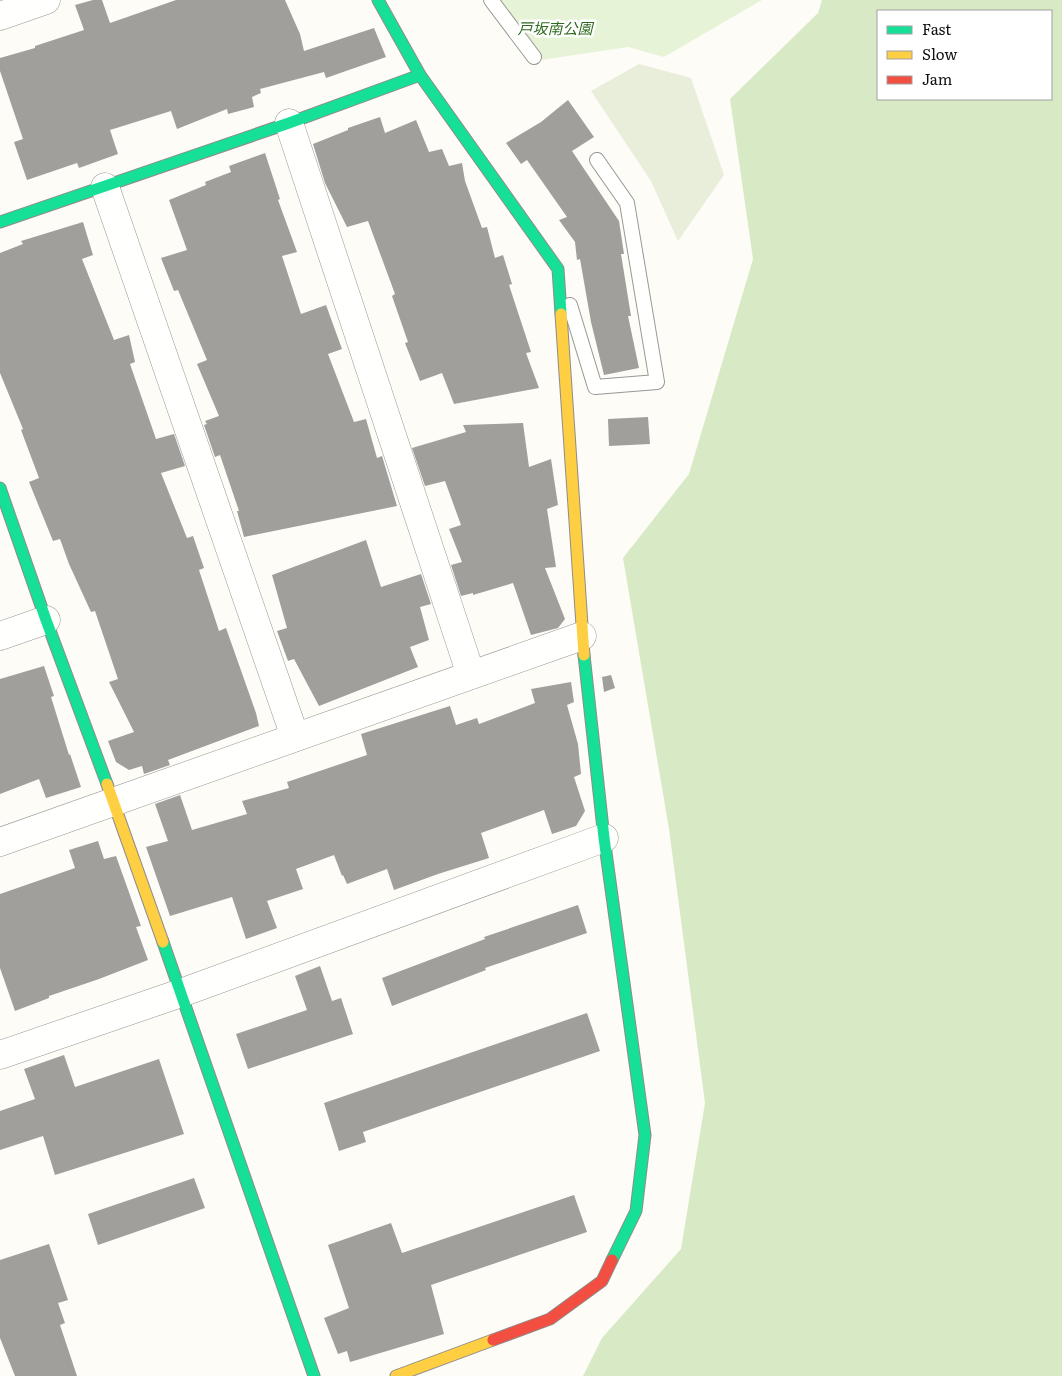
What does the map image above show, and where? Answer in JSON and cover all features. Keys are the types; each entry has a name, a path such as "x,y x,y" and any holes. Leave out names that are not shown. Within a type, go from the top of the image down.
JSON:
{"street":[{"path":"0,16 46,0"},
{"path":"378,0 420,75 558,269 582,636 604,838 645,1135 636,1210 602,1281 550,1319 396,1376"},
{"path":"0,222 289,123 420,75"},
{"path":"289,123 471,675"},
{"path":"105,187 295,737"},
{"path":"0,488 46,620 114,802 314,1376"},
{"path":"0,636 46,620"},
{"path":"0,842 582,636"},
{"path":"0,1055 181,993 604,838"}],"lane":[{"path":"491,0 534,57"},
{"path":"558,269 595,388 657,382 627,203 597,160"}],"green space":[{"name":"戸坂南公園","path":"499,0 762,0 664,57 628,47 541,60"},
{"path":"822,0 1062,0 1062,1376 583,1376 602,1338 681,1249 705,1103 669,829 623,558 689,474 753,259 730,99 818,13"},
{"path":"639,64 691,78 724,175 678,241 651,181 591,91"}],"building":[{"path":"93,0 102,0 110,23 176,0 285,0 300,34 304,51 374,28 386,57 326,78 324,72 260,89 261,93 252,97 254,107 228,114 227,109 177,129 171,111 110,130 118,154 79,168 77,163 27,180 14,142 23,139 0,71 0,58 35,48 35,46 84,30 75,5"},
{"path":"568,100 594,137 572,151 619,221 624,254 621,254 631,316 628,316 639,368 604,375 591,322 580,259 577,260 575,242 559,220 567,217 527,160 521,164 506,143 541,122"},
{"path":"380,117 385,133 416,120 429,152 442,149 449,166 462,163 465,181 482,228 487,227 495,258 503,255 512,284 509,285 531,352 526,353 539,388 454,404 442,373 420,381 405,343 408,342 392,296 395,294 368,221 347,227 325,183 313,144 348,130 348,128"},
{"path":"265,153 280,199 278,200 297,252 282,256 301,314 326,305 342,349 328,354 354,422 366,419 377,458 382,456 397,506 244,537 237,511 239,511 220,455 215,457 204,425 207,424 205,421 219,416 197,364 207,360 178,290 174,291 161,258 187,250 169,200 206,185 205,182 231,172 229,166"},
{"path":"83,222 93,255 82,259 114,340 129,335 135,362 130,364 156,439 174,434 185,466 161,473 187,538 193,536 204,568 199,570 219,631 226,628 259,726 168,760 170,765 144,774 142,766 129,770 116,762 108,741 134,732 109,682 118,679 95,611 91,612 60,539 53,541 29,482 39,478 21,430 23,429 0,373 0,253 23,244 21,241"},
{"path":"648,417 650,444 609,446 608,419"},
{"path":"523,423 529,467 551,459 558,505 547,509 556,567 545,568 565,619 558,628 531,635 513,583 473,595 473,593 461,596 451,565 462,562 449,529 461,525 445,481 425,486 412,448 466,432 463,425"},
{"path":"366,540 381,587 421,574 431,604 420,607 429,640 410,647 418,667 319,706 294,659 288,661 277,631 287,628 272,575"},
{"path":"44,666 54,696 51,697 81,787 46,798 39,779 0,794 0,679"},
{"path":"611,675 615,688 604,692 602,677"},
{"path":"571,682 574,702 567,705 578,744 581,774 574,777 585,811 576,826 552,834 544,810 481,833 489,858 394,890 387,869 347,884 334,855 296,869 303,889 267,901 277,928 246,939 232,897 170,916 146,847 168,841 155,804 180,795 192,830 247,814 242,801 289,788 287,782 367,755 361,734 450,706 456,725 477,718 479,724 535,703 531,689"},
{"path":"98,841 104,859 116,856 141,926 136,927 148,960 49,996 49,998 15,1011 0,968 0,894 75,868 69,850"},
{"path":"578,905 587,933 485,968 486,970 392,1006 382,978 485,939 484,937"},
{"path":"320,966 332,1001 341,998 353,1034 248,1069 236,1034 307,1010 295,976"},
{"path":"587,1013 600,1051 363,1132 366,1142 339,1151 324,1103"},
{"path":"64,1055 75,1087 159,1059 184,1134 55,1175 43,1136 0,1150 0,1111 35,1099 24,1069"},
{"path":"194,1178 205,1208 98,1245 88,1214"},
{"path":"574,1195 587,1232 431,1285 444,1334 350,1362 347,1351 338,1354 324,1318 349,1308 328,1245 391,1223 402,1253"},
{"path":"49,1244 68,1300 58,1303 65,1323 60,1325 77,1376 15,1376 0,1338 0,1260"}],"traffic: fast":[{"path":"378,0 420,75 558,269 561,314"},
{"path":"0,222 289,123 420,75"},
{"path":"0,488 46,620 107,784"},
{"path":"584,655 604,838 645,1135 636,1211 612,1260"},
{"path":"163,942 314,1376"}],"traffic: slow":[{"path":"561,314 584,655"},
{"path":"107,784 163,942"},
{"path":"396,1376 493,1340"}],"traffic: jam":[{"path":"493,1340 550,1319 602,1281 612,1260"}]}
